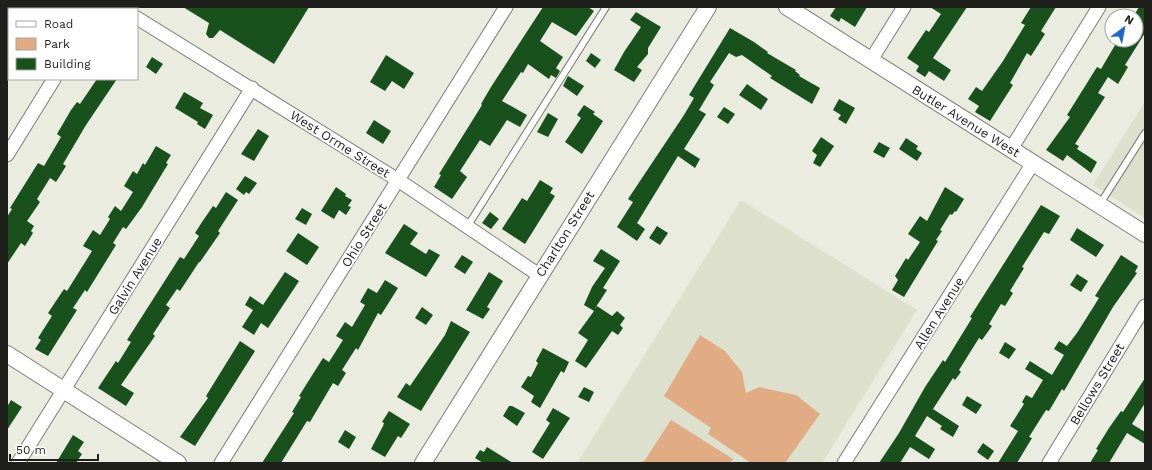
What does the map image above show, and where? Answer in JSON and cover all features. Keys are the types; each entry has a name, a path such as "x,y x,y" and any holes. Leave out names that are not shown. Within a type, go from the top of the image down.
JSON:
{"street":[{"name":"Ohio Street","path":"221,463 506,7"},
{"name":"Charlton Street","path":"422,463 708,7"},
{"name":"Butler Avenue West","path":"787,7 1145,234"},
{"path":"871,60 904,7"},
{"path":"1011,149 1100,7"},
{"name":"West Orme Street","path":"138,19 398,180 539,275"},
{"path":"7,155 53,80"},
{"name":"Galvin Avenue","path":"18,463 252,88"},
{"name":"Allen Avenue","path":"844,463 1033,163"},
{"name":"Bellows Street","path":"1049,463 1145,306"},
{"path":"7,354 178,463"}],"lane":[{"path":"467,227 606,7"},
{"path":"1099,205 1145,133"}],"shaded area":[{"path":"1145,102 1145,218 1093,185"},
{"path":"741,200 917,310 822,463 577,463"}],"green space":[{"path":"700,335 725,351 742,372 746,393 759,387 796,395 820,414 785,463 751,463 708,434 711,428 664,396"},
{"path":"671,420 733,459 730,463 643,463"}],"building":[{"path":"183,7 309,7 274,64 220,30 213,38 209,38 206,34 209,23"},
{"path":"543,7 588,7 594,11 576,36 552,22 540,41 563,57 556,68 560,71 556,78 551,75 549,79 528,64 523,73 521,72 502,101 527,115 520,127 507,120 490,146 480,140 460,171 467,177 452,199 434,187 441,175 439,174 482,105 481,104 491,87"},
{"path":"836,7 867,7 855,27 841,18 839,22 830,16"},
{"path":"930,7 967,7 933,58 951,70 944,81 929,71 925,77 916,71 919,66 907,58 926,30 929,32 941,14"},
{"path":"1031,7 1056,7 1041,31 1045,34 1031,56 1027,53 1010,83 1013,85 990,121 975,112 979,106 968,99 976,87 982,91 1003,61 1025,25 1021,23"},
{"path":"1145,7 1144,35 1144,8 1138,8"},
{"path":"636,12 661,27 648,48 648,54 637,67 642,70 634,82 614,70 641,27 630,20"},
{"path":"730,28 754,42 768,52 767,53 796,70 795,71 800,75 799,76 820,88 812,104 770,78 772,76 742,55 736,57 729,53 710,82 714,85 699,110 706,114 684,149 700,159 695,168 678,156 637,223 645,229 637,241 617,227 633,202 628,199 684,115 694,98 689,95"},
{"path":"1113,48 1136,48 1125,65 1128,67 1118,84 1108,77 1098,93 1105,97 1075,144 1079,146 1077,149 1097,162 1091,173 1067,155 1063,161 1046,150 1070,117 1067,115 1097,67 1101,69"},
{"path":"591,53 601,60 595,68 586,61"},
{"path":"386,55 414,73 404,89 392,81 385,91 370,82"},
{"path":"152,57 163,64 156,74 146,67"},
{"path":"568,76 584,86 577,96 563,86"},
{"path":"96,80 116,80 86,125 63,164 66,166 56,182 50,178 37,199 40,202 27,221 34,226 31,231 33,233 25,246 21,243 7,264 7,217 12,209 10,208 38,163 44,166 61,137 57,134 77,102 80,104"},
{"path":"747,84 768,99 761,110 739,95"},
{"path":"184,92 203,103 200,108 213,115 205,129 197,124 198,122 175,108"},
{"path":"839,99 855,108 846,124 838,119 841,115 833,110"},
{"path":"584,105 595,112 593,114 603,121 582,154 565,142 581,118 577,115"},
{"path":"724,107 735,114 728,124 717,117"},
{"path":"548,113 558,119 548,137 537,132"},
{"path":"374,120 391,131 383,144 366,133"},
{"path":"258,129 269,136 254,161 241,154"},
{"path":"821,137 834,146 820,167 813,163 817,155 812,151"},
{"path":"906,138 918,146 916,149 922,153 917,161 899,149"},
{"path":"879,142 890,148 884,158 873,152"},
{"path":"156,146 171,155 166,163 168,164 142,207 126,229 123,227 113,243 116,245 87,292 85,290 73,308 77,310 48,356 35,349 41,340 38,338 52,316 48,313 64,289 67,291 92,251 83,246 93,230 100,235 110,219 108,217 115,206 121,211 133,192 124,186 133,171 137,174 143,163 145,165"},
{"path":"245,176 257,183 249,194 246,192 244,195 236,189"},
{"path":"540,180 553,188 550,193 555,196 525,244 502,229 522,198 527,201"},
{"path":"336,187 346,194 345,196 352,200 348,206 351,207 346,215 339,210 334,219 321,211"},
{"path":"945,187 964,199 956,212 955,211 952,215 950,214 940,230 942,231 936,240 938,241 904,297 892,290 898,280 895,276 906,258 908,260 920,242 908,234 920,216 927,221"},
{"path":"226,192 238,200 218,231 220,233 180,291 177,289 166,305 170,308 153,334 155,336 121,385 134,393 126,406 98,388 116,361 118,363 131,342 127,340 180,257 184,259 199,236 195,233 202,222 213,206 216,208"},
{"path":"1041,205 1060,216 1049,234 1044,232 1022,267 1024,268 1010,291 1013,293 1005,306 1001,304 989,324 992,326 982,340 979,338 959,370 961,372 955,380 953,378 933,409 959,426 953,437 940,429 942,426 927,416 915,436 935,449 929,459 910,447 900,463 879,463 899,433 925,387 943,360 945,362 972,318 970,317"},
{"path":"302,208 312,214 306,225 295,219"},
{"path":"490,212 499,219 491,229 482,223"},
{"path":"404,224 418,233 410,244 426,254 429,249 440,255 426,277 385,253"},
{"path":"657,226 668,233 660,245 649,238"},
{"path":"1077,228 1104,245 1096,257 1070,240"},
{"path":"298,233 319,247 307,265 286,251"},
{"path":"601,249 620,261 603,288 607,290 594,310 597,306 612,316 617,311 625,318 620,325 623,328 618,335 612,331 586,368 575,361 588,340 578,333 594,311 584,305 592,287 605,268 593,261"},
{"path":"462,255 473,262 465,274 454,267"},
{"path":"1121,255 1138,266 1135,272 1137,273 1113,307 1064,391 1062,389 1049,411 1046,410 1029,437 1032,438 1017,463 998,463 1018,431 1010,426 1024,404 1022,402 1026,395 1032,398 1043,380 1025,369 1030,361 1052,375 1064,355 1054,349 1059,341 1067,346 1077,333 1099,298 1095,296"},
{"path":"285,272 299,281 268,328 261,323 254,335 242,327 253,310 245,305 250,296 263,305"},
{"path":"489,272 503,281 487,307 490,309 483,319 466,310"},
{"path":"1077,274 1088,281 1081,292 1070,285"},
{"path":"385,280 398,288 381,315 378,313 358,350 356,348 342,370 346,373 338,386 333,383 310,422 307,421 281,463 262,463 294,413 292,412 301,397 299,396 323,358 329,362 343,340 336,336 345,322 352,327 365,305 360,302 368,288 377,293"},
{"path":"422,307 433,315 426,325 415,318"},
{"path":"451,321 470,332 421,411 397,397 406,383 410,386 445,335"},
{"path":"240,341 255,351 195,446 180,437 208,398 206,396"},
{"path":"1005,342 1016,349 1009,359 999,353"},
{"path":"543,348 569,362 564,373 561,371 540,408 531,402 534,396 521,387 528,376 531,377 538,363 536,361"},
{"path":"1145,378 1145,403 1132,424 1145,432 1145,444 1127,433 1109,463 1090,463 1098,450 1096,449 1109,428 1121,411 1123,412"},
{"path":"584,387 594,392 589,402 578,397"},
{"path":"967,396 982,405 976,414 962,405"},
{"path":"11,400 22,407 7,430 7,407"},
{"path":"509,406 512,406 525,413 517,426 503,416"},
{"path":"553,408 570,418 543,459 532,452 550,423 546,420"},
{"path":"389,411 410,424 401,438 398,436 385,457 371,449 383,426 384,423 382,422"},
{"path":"345,430 356,437 349,449 338,442"},
{"path":"73,435 84,442 78,451 82,454 76,463 56,463"},
{"path":"983,443 994,451 988,460 977,452"},
{"path":"487,447 513,463 483,463 475,458 480,450 484,452"}]}
